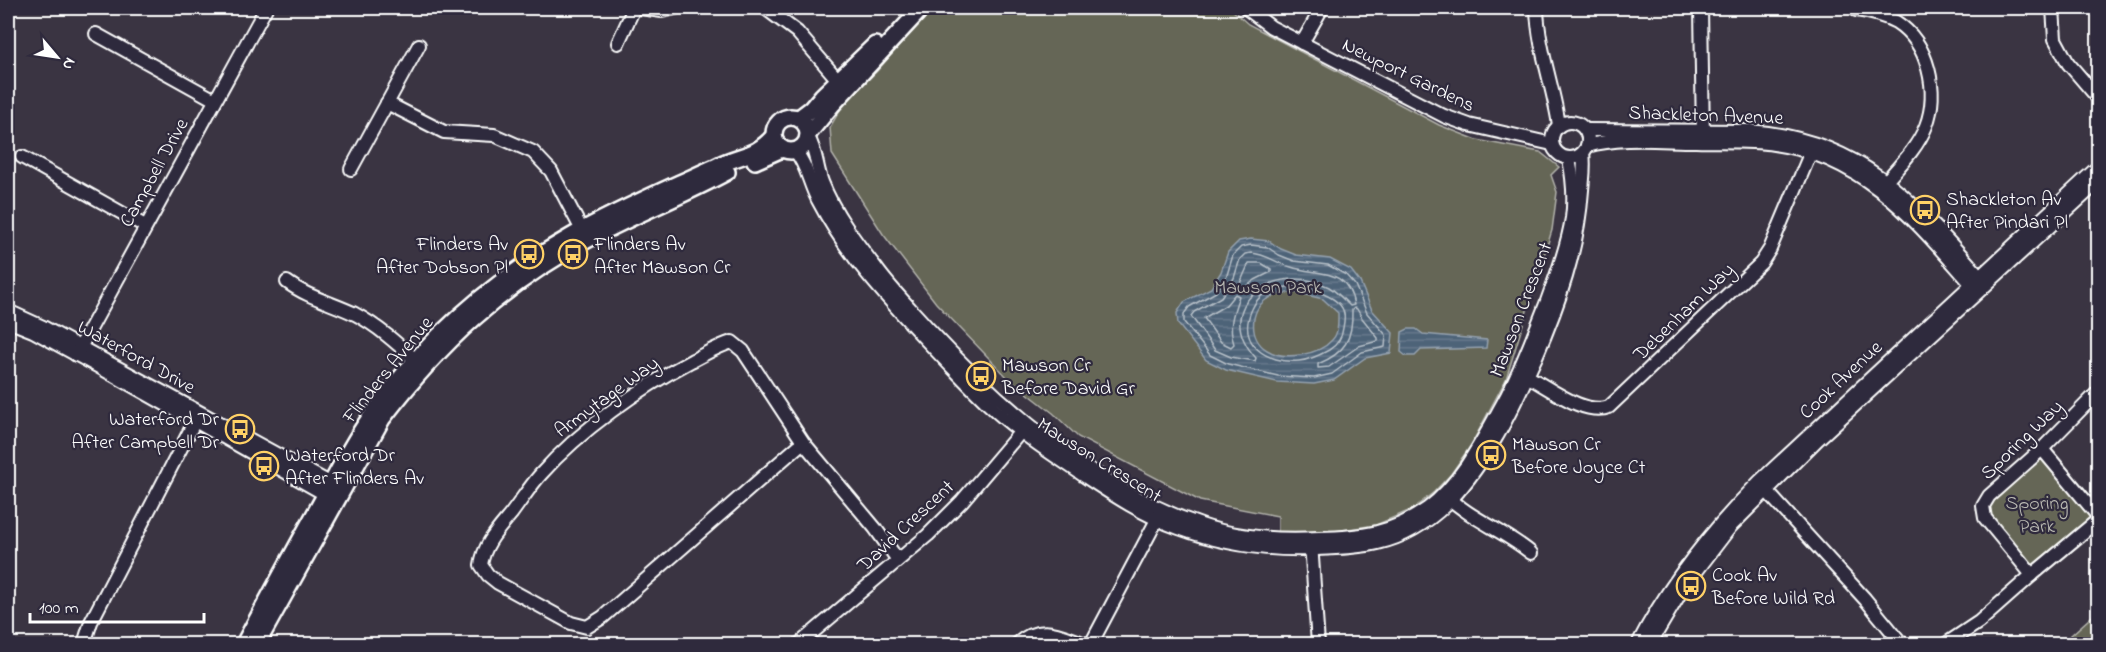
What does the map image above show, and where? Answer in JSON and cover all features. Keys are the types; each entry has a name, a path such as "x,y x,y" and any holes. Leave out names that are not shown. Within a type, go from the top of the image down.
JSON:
{"main road":[{"path":"809,135 805,123 799,118 789,116 780,120 774,129 784,145 803,146 843,85 909,8"},
{"path":"799,118 822,96 843,85 922,8"},
{"name":"Flinders Avenue","path":"244,645 333,492 420,364 483,308 585,235 681,196 784,145"},
{"name":"Flinders Avenue","path":"257,645 333,492"}],"street":[{"name":"Campbell Drive","path":"79,351 145,226 266,8"},
{"path":"618,43 634,8"},
{"path":"640,8 662,11 675,8"},
{"path":"765,8 797,32 843,85"},
{"name":"Newport Gardens","path":"1246,8 1271,27 1444,116 1469,125 1533,139 1554,135"},
{"path":"1302,43 1322,8"},
{"path":"1537,8 1537,25 1542,53 1554,95 1554,135 1558,154 1569,159 1576,157 1585,150 1588,137 1585,130 1574,122 1554,95"},
{"path":"1701,8 1703,136"},
{"path":"2053,8 2055,39 2068,63 2098,98"},
{"path":"1856,10 1875,13 1896,22 1909,33 1920,48 1929,71 1932,91 1926,126 1917,144 1883,185"},
{"path":"96,34 215,100"},
{"path":"351,169 419,45"},
{"path":"387,103 444,132 494,135 533,152 551,171 585,235"},
{"path":"1554,135 1566,122 1574,122"},
{"name":"Shackleton Avenue","path":"1585,130 1703,136"},
{"name":"Shackleton Avenue","path":"1585,150 1615,141 1771,133 1812,148 1850,158 1883,185 1904,195 1979,284"},
{"name":"Mawson Crescent","path":"809,135 816,150 821,181 832,206 878,271 1024,428"},
{"name":"Mawson Crescent","path":"784,145 800,157 817,198 828,217 868,274 917,331 961,377 1024,428 1160,514 1235,534 1311,544 1381,532 1410,519 1448,497 1522,374 1555,311 1572,260 1581,209 1585,150"},
{"name":"Debenham Way","path":"1522,374 1592,410 1609,407 1761,264 1774,240 1812,148"},
{"path":"22,157 145,226"},
{"name":"Mawson Crescent","path":"1522,374 1567,242 1574,196 1569,159"},
{"name":"Cook Avenue","path":"1638,645 1669,589 1725,517 1818,440 2098,167"},
{"name":"Cook Avenue","path":"1979,284 2098,182"},
{"path":"287,282 307,295 370,323 420,364"},
{"name":"Waterford Drive","path":"8,311 43,327 79,351 333,492"},
{"name":"Waterford Drive","path":"8,321 79,351"},
{"name":"Armytage Way","path":"803,442 603,617 587,627 571,623 498,583 481,565 483,554 490,540 541,474 574,440 643,390 722,345 732,342 743,351 803,442 898,560"},
{"name":"Sporing Way","path":"2032,575 1984,518 1983,506 1989,496 2042,449 2098,392"},
{"path":"84,645 91,622 198,416"},
{"name":"David Crescent","path":"799,645 928,535 962,501 1024,428"},
{"path":"1946,645 1979,622 2098,518 2042,449"},
{"path":"1763,486 1865,599 1902,645"},
{"name":"Cook Avenue","path":"1650,645 1698,567 1763,486"},
{"path":"1448,497 1464,510 1517,541 1531,553"},
{"path":"1091,645 1160,514"},
{"path":"1311,544 1318,645"},
{"path":"1017,645 1035,632 1044,632 1086,645"}],"green space":[{"name":"Mawson Park","path":"932,8 1230,8 1248,24 1439,125 1477,140 1540,152 1559,167 1551,175 1557,192 1552,230 1506,379 1471,445 1451,474 1413,509 1376,525 1321,533 1278,532 1278,516 1200,501 1078,437 1053,413 1009,379 936,303 883,234 832,154 830,127 844,103 877,71"},
{"name":"Sporing Park","path":"2041,455 2094,518 2033,570 1990,517 1986,508 1989,500"},
{"path":"2098,611 2098,644 2061,644"}],"water":[{"path":"1251,239 1269,241 1296,255 1330,259 1351,270 1360,282 1372,310 1393,333 1391,353 1365,358 1334,380 1314,384 1277,382 1226,370 1206,360 1178,324 1177,313 1184,302 1211,288 1221,272 1228,252 1239,241","holes":["1294,292 1323,299 1338,313 1336,334 1326,345 1310,353 1292,356 1274,353 1261,345 1254,332 1254,318 1261,304 1267,299"]},
{"path":"1416,329 1423,334 1487,340 1486,348 1421,350 1415,356 1406,356 1401,352 1402,332"}],"place":[{"name":"Shackleton Av After Pindari Pl","path":"1925,210"},
{"name":"Flinders Av After Dobson Pl","path":"529,254"},
{"name":"Flinders Av After Mawson Cr","path":"573,254"},
{"name":"Mawson Cr Before David Gr","path":"981,376"},
{"name":"Waterford Dr After Campbell Dr","path":"240,429"},
{"name":"Mawson Cr Before Joyce Ct","path":"1491,455"},
{"name":"Waterford Dr After Flinders Av","path":"264,466"},
{"name":"Cook Av Before Wild Rd","path":"1691,586"}]}
